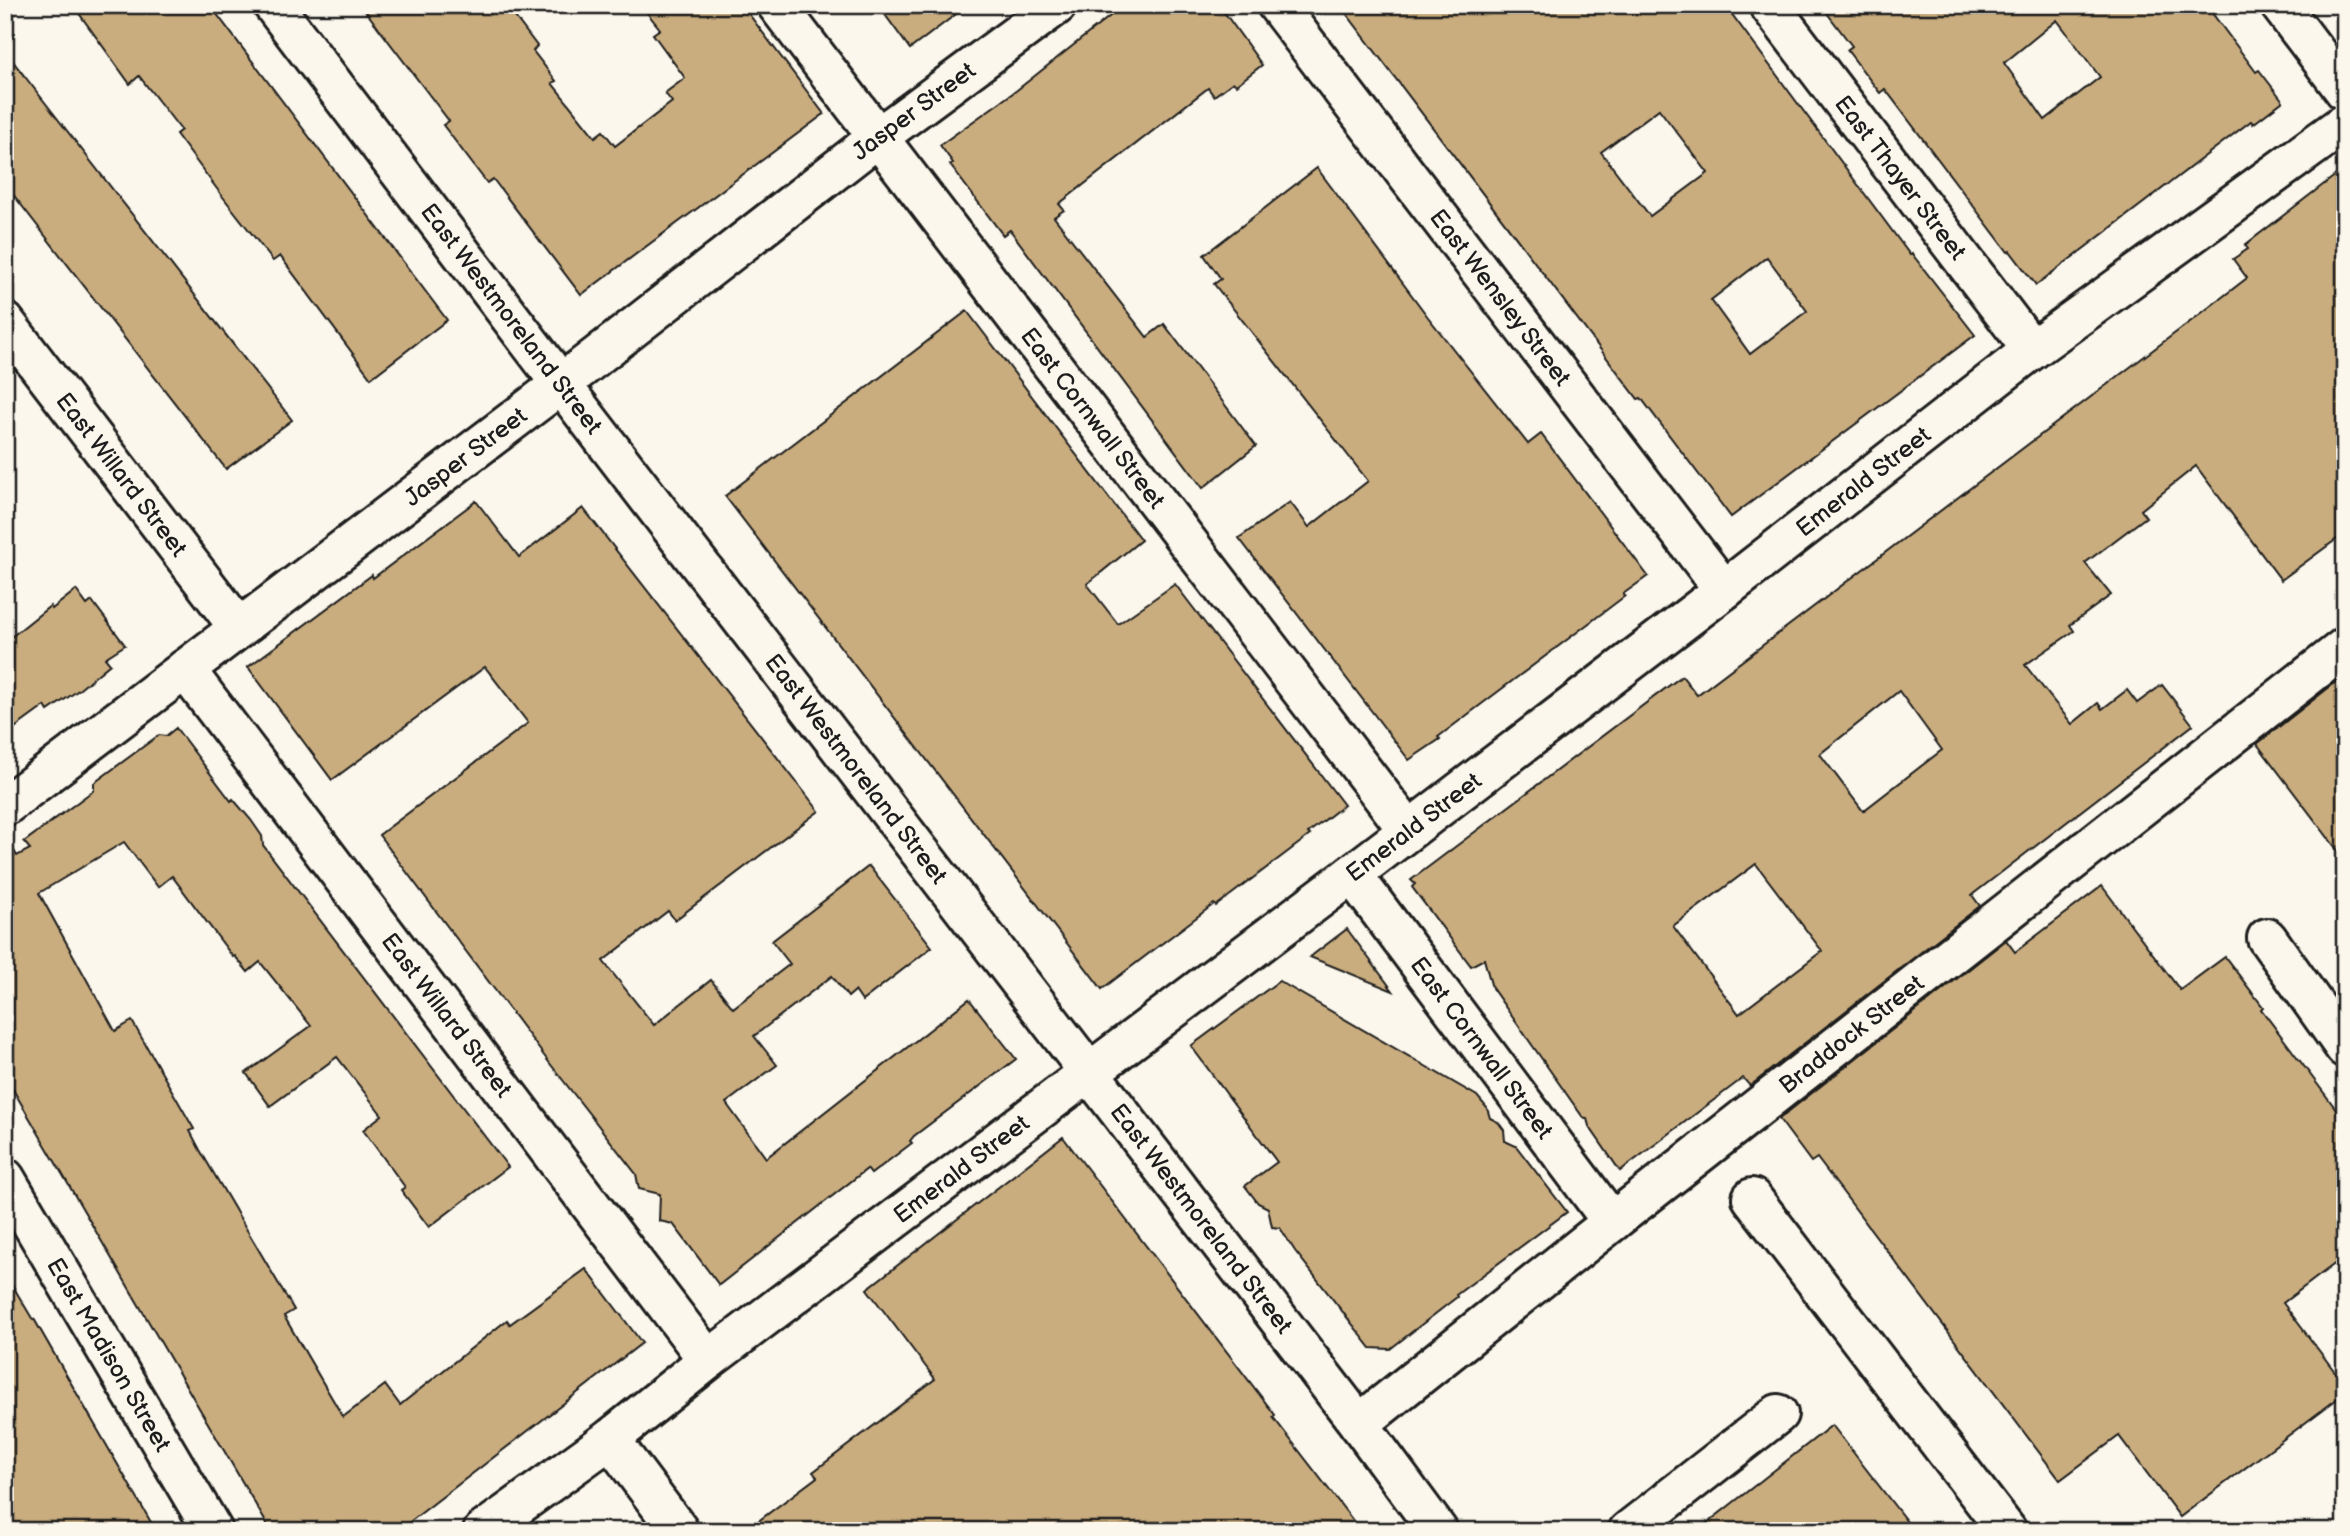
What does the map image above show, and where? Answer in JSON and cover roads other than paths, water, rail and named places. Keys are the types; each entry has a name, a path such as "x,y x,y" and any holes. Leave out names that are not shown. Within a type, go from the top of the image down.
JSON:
{"street":[{"name":"East Westmoreland Street","path":"273,5 1359,1424 1438,1531"},
{"name":"East Cornwall Street","path":"777,5 1408,830"},
{"name":"Jasper Street","path":"5,806 561,384 877,138 1057,5"},
{"name":"East Wensley Street","path":"1277,5 1724,590"},
{"name":"East Thayer Street","path":"1769,5 2032,350"},
{"path":"2280,5 2345,91"},
{"name":"Emerald Street","path":"483,1531 610,1438 708,1360 1352,874 1724,590 2032,350 2345,123"},
{"name":"East Willard Street","path":"5,322 239,628"},
{"name":"Braddock Street","path":"1359,1424 2345,647"},
{"name":"East Willard Street","path":"185,669 708,1360"},
{"name":"East Cornwall Street","path":"1352,874 1612,1222"},
{"path":"2267,938 2345,1048"},
{"name":"East Madison Street","path":"5,1178 213,1531"},
{"path":"1752,1198 2007,1531"},
{"path":"1628,1531 1777,1414"},
{"path":"610,1438 679,1531"}]}
